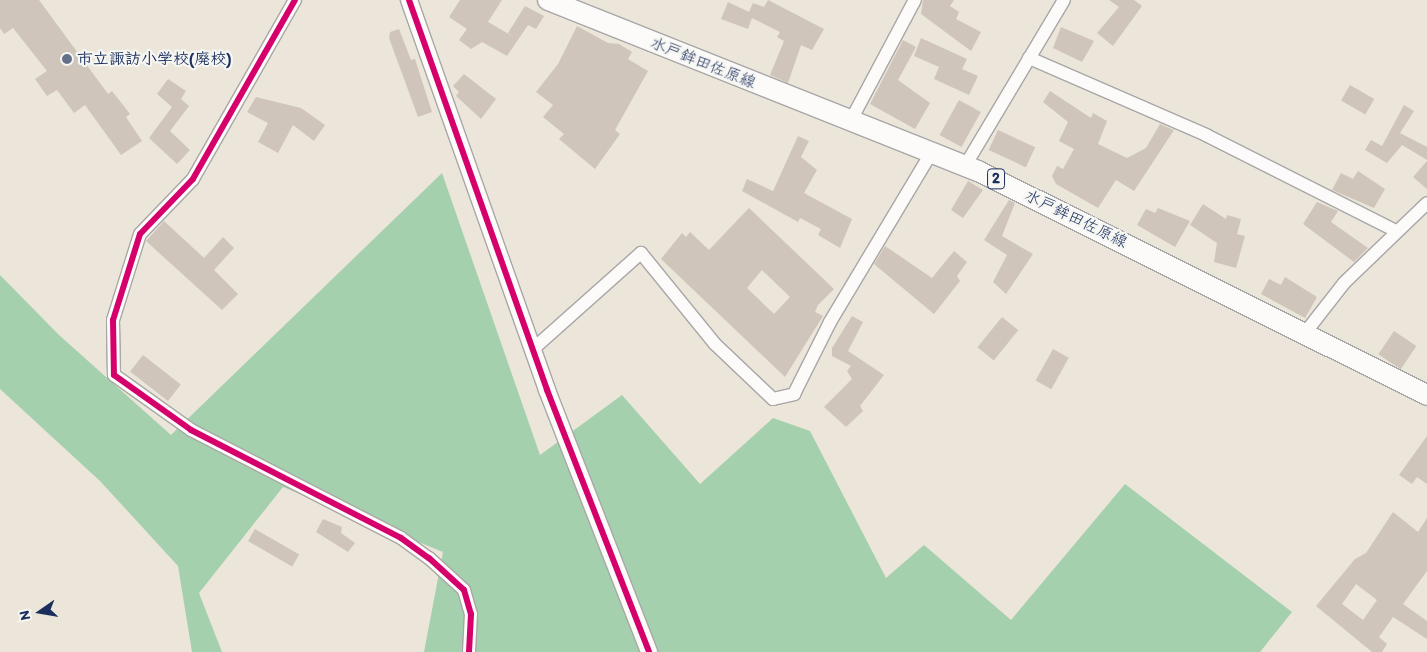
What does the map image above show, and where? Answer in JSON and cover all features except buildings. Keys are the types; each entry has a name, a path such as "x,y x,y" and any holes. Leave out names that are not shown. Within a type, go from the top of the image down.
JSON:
{"main road":[{"name":"水戸鉾田佐原線","path":"548,0 850,122 965,166 1427,395"}],"street":[{"path":"295,0 193,179 140,234 113,320 114,375 191,430 401,538 429,558 464,590 471,614 469,652"},
{"path":"409,0 532,350 649,652"},
{"path":"850,122 915,0"},
{"path":"965,166 1064,0"},
{"path":"1030,58 1206,135 1396,231"},
{"path":"532,350 641,253 715,344 773,399 794,394 830,322 931,153"},
{"path":"1305,333 1344,283 1427,202"}],"green space":[{"path":"442,173 540,455 622,395 700,484 773,418 810,431 886,578 924,545 1011,620 1125,484 1292,612 1260,652 424,652 443,552 283,487 199,593 222,652 192,652 178,566 100,481 0,389 0,275 59,335 171,435"}],"cycle path":[{"path":"295,0 193,179 140,234 113,320 114,375 191,430 401,538 429,558 464,590 471,614 469,652"},
{"path":"409,0 547,390 649,652"}],"place":[{"name":"市立諏訪小学校(廃校)","path":"67,59"}]}
